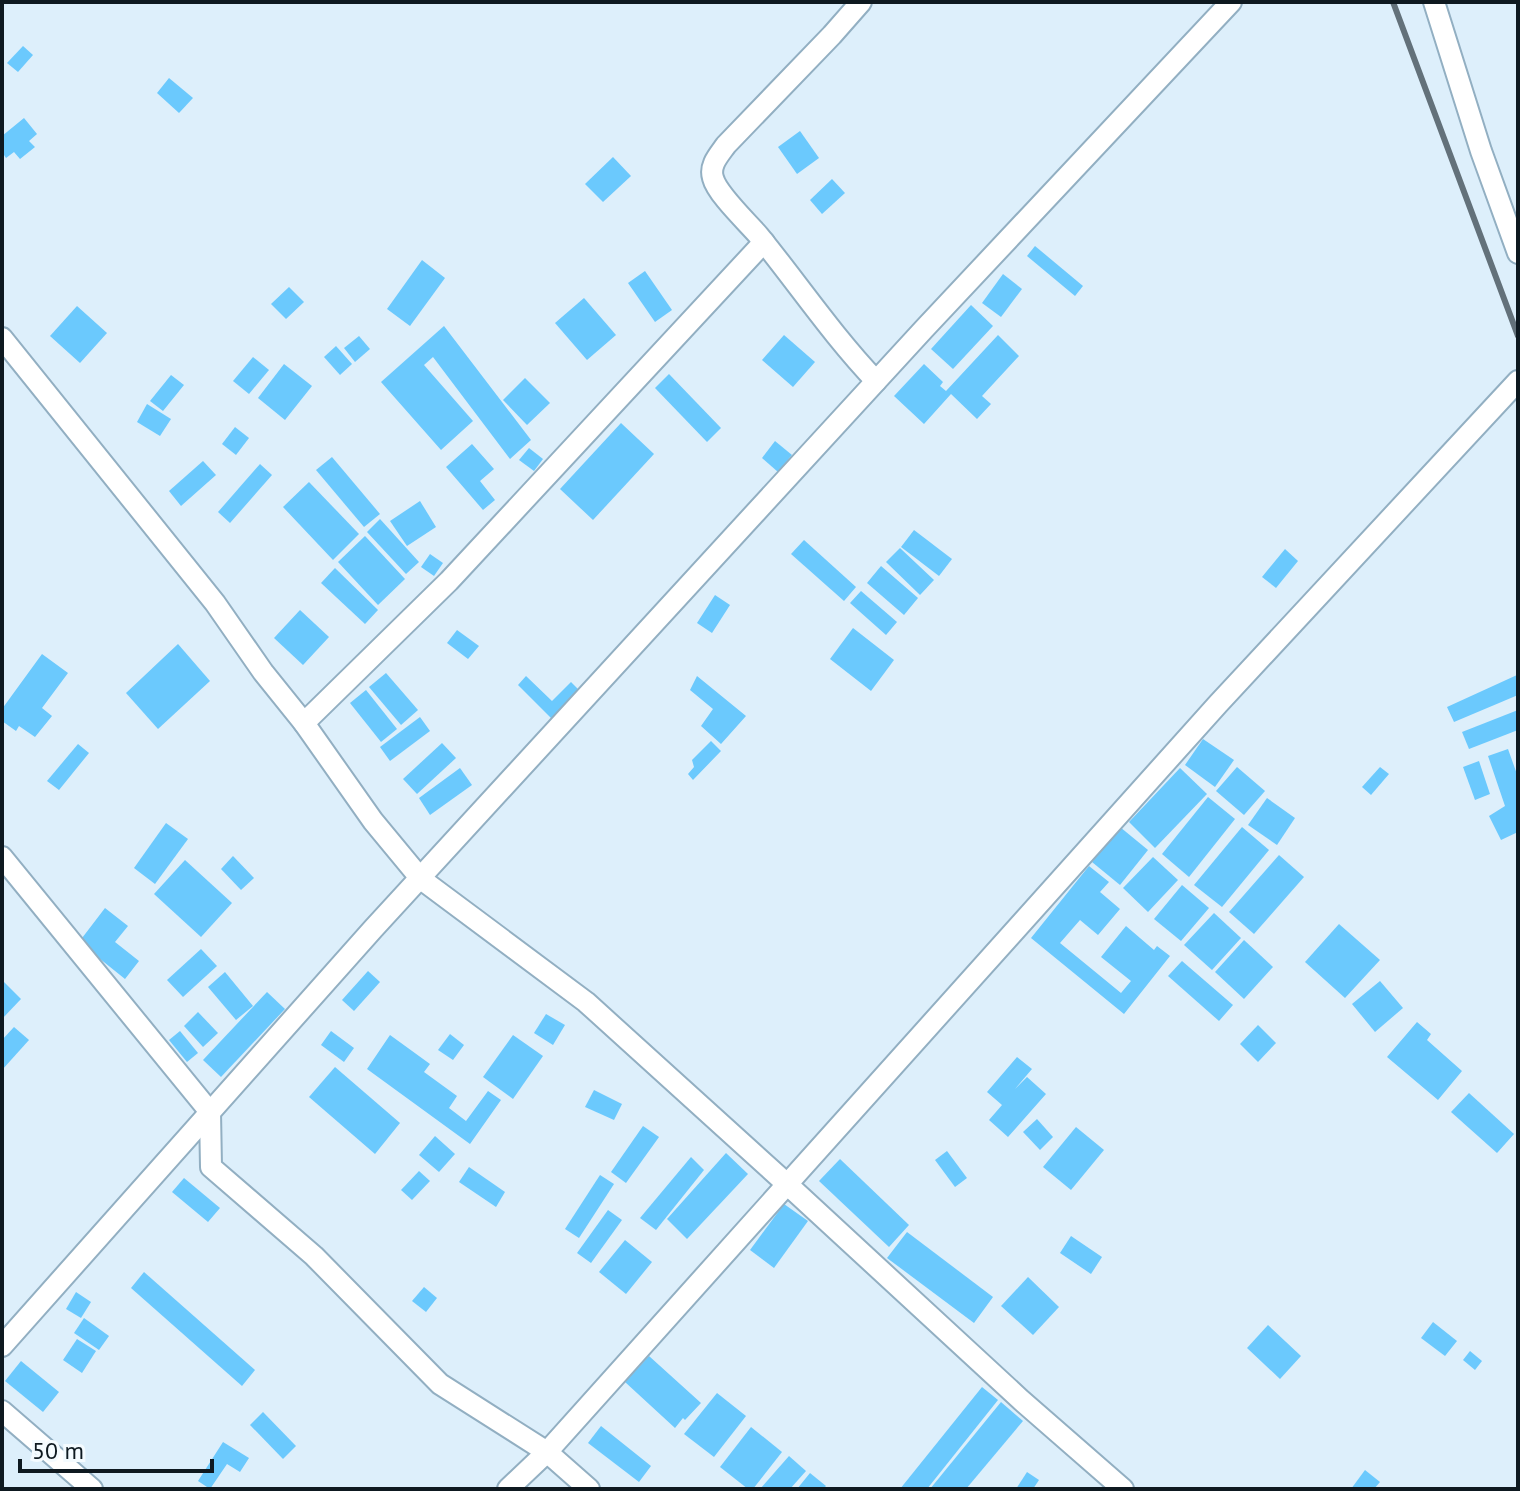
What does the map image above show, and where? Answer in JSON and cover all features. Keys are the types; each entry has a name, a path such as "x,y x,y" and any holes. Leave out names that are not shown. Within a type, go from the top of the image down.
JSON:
{"street":[{"path":"861,2 726,145 713,164 713,177 721,192 876,381"},
{"path":"2,1346 421,879 876,381 1231,2"},
{"path":"1434,2 1481,151 1518,253"},
{"path":"304,723 449,581 764,242"},
{"path":"2,338 206,591 373,821 421,879 586,1002 1021,1400 1123,1489"},
{"path":"508,1489 547,1452 1218,704 1518,381"},
{"path":"2,857 210,1112 211,1167 314,1256 440,1384 547,1452 589,1489"},
{"path":"2,1411 92,1489"}],"building":[{"path":"23,46 33,55 18,72 7,63"},
{"path":"169,78 193,98 179,113 157,93"},
{"path":"24,118 37,134 29,141 35,147 20,159 14,152 6,158 2,152 2,136"},
{"path":"800,131 819,158 797,174 778,147"},
{"path":"613,157 631,176 603,202 585,184"},
{"path":"832,179 845,193 822,214 810,200"},
{"path":"1035,246 1083,286 1075,296 1027,256"},
{"path":"422,260 445,278 410,326 387,309"},
{"path":"645,271 672,310 655,322 628,283"},
{"path":"1003,274 1022,289 1001,317 982,303"},
{"path":"289,287 304,302 286,319 271,304"},
{"path":"584,298 616,335 587,360 555,323"},
{"path":"971,305 993,326 953,369 931,349"},
{"path":"77,306 107,333 80,363 50,336"},
{"path":"444,326 531,440 510,459 433,357 424,365 473,421 441,450 381,382"},
{"path":"784,335 815,362 793,387 762,360"},
{"path":"998,335 1019,356 982,396 991,404 977,419 951,394 924,424 894,396 924,364 943,382 940,386 946,391"},
{"path":"359,336 370,349 355,362 344,348"},
{"path":"336,346 352,364 340,375 324,357"},
{"path":"253,357 269,370 249,394 233,381"},
{"path":"284,364 312,386 285,420 258,398"},
{"path":"669,374 721,428 707,442 655,388"},
{"path":"171,375 184,385 163,411 150,401"},
{"path":"525,378 550,403 527,425 503,400"},
{"path":"147,404 171,419 160,436 137,422"},
{"path":"621,423 654,454 593,520 560,489"},
{"path":"235,427 249,438 236,455 222,444"},
{"path":"775,441 792,455 778,472 762,458"},
{"path":"472,444 494,469 480,481 495,500 483,510 446,467"},
{"path":"529,448 543,459 534,471 519,460"},
{"path":"332,457 380,514 364,527 316,470"},
{"path":"203,461 216,475 181,506 169,491"},
{"path":"260,464 272,475 230,523 218,512"},
{"path":"309,482 359,534 333,560 283,507"},
{"path":"420,501 436,527 407,546 390,521"},
{"path":"380,519 419,562 406,574 367,532"},
{"path":"914,530 952,559 939,576 901,547"},
{"path":"365,536 405,579 378,605 338,562"},
{"path":"804,540 856,587 844,601 791,554"},
{"path":"900,548 934,580 920,595 886,562"},
{"path":"1285,549 1298,561 1276,588 1262,577"},
{"path":"430,554 443,563 434,576 421,567"},
{"path":"881,566 918,598 904,615 867,583"},
{"path":"335,568 378,610 365,624 321,583"},
{"path":"861,591 897,622 886,635 850,603"},
{"path":"715,595 730,605 712,633 697,623"},
{"path":"300,610 329,637 303,665 274,638"},
{"path":"853,628 894,660 871,691 830,659"},
{"path":"457,630 479,646 468,659 447,643"},
{"path":"178,644 210,681 158,729 126,693"},
{"path":"42,654 68,673 42,708 52,716 35,737 19,726 16,731 2,721 2,709"},
{"path":"386,673 418,710 401,725 369,687"},
{"path":"1517,675 1518,695 1454,722 1447,707"},
{"path":"526,676 552,701 571,682 581,692 553,720 518,685"},
{"path":"697,676 746,716 721,744 701,726 713,709 690,690"},
{"path":"366,690 397,729 381,742 350,703"},
{"path":"1518,710 1518,730 1469,749 1462,732"},
{"path":"420,717 430,731 390,761 380,747"},
{"path":"1203,739 1234,760 1215,787 1185,765"},
{"path":"711,741 721,751 693,780 688,774 694,767 692,760"},
{"path":"442,743 456,758 417,794 403,779"},
{"path":"78,744 89,753 59,790 47,781"},
{"path":"1508,749 1518,777 1518,832 1501,840 1489,816 1505,806 1488,756"},
{"path":"1479,761 1490,794 1475,800 1463,767"},
{"path":"1237,767 1265,791 1244,815 1216,791"},
{"path":"1380,767 1389,774 1371,795 1362,787"},
{"path":"460,768 472,785 430,815 419,798"},
{"path":"1180,768 1207,794 1155,848 1129,822"},
{"path":"1208,797 1235,819 1189,877 1162,854"},
{"path":"1267,798 1295,818 1277,845 1248,825"},
{"path":"166,823 188,839 155,884 134,868"},
{"path":"1120,827 1148,850 1120,885 1092,862"},
{"path":"1242,827 1269,850 1222,907 1194,885"},
{"path":"1279,855 1304,877 1254,934 1229,912"},
{"path":"233,856 254,878 241,890 221,869"},
{"path":"1153,857 1178,880 1148,912 1123,888"},
{"path":"185,860 232,903 201,937 154,894"},
{"path":"1089,866 1109,882 1100,892 1120,909 1098,935 1080,920 1060,943 1121,993 1131,981 1101,957 1126,926 1154,950 1157,946 1170,956 1124,1014 1031,938"},
{"path":"1182,885 1209,908 1181,941 1154,919"},
{"path":"105,908 128,926 115,942 139,961 125,979 79,942"},
{"path":"1214,913 1241,938 1212,970 1184,945"},
{"path":"1339,924 1380,960 1345,998 1305,962"},
{"path":"1244,940 1273,967 1244,999 1215,972"},
{"path":"201,949 217,966 183,997 167,980"},
{"path":"1182,961 1233,1005 1219,1021 1168,976"},
{"path":"368,971 380,982 354,1011 342,1000"},
{"path":"225,972 253,1006 236,1020 208,987"},
{"path":"2,980 21,999 2,1019"},
{"path":"1380,981 1403,1008 1375,1032 1352,1004"},
{"path":"267,992 285,1009 221,1077 203,1060"},
{"path":"198,1012 218,1033 203,1047 184,1026"},
{"path":"546,1014 565,1025 553,1045 534,1033"},
{"path":"1417,1022 1431,1034 1427,1040 1462,1071 1438,1100 1387,1057"},
{"path":"1258,1025 1276,1043 1258,1062 1240,1044"},
{"path":"14,1027 29,1040 2,1070 2,1040"},
{"path":"180,1031 198,1053 187,1062 169,1040"},
{"path":"331,1031 354,1048 344,1062 321,1045"},
{"path":"450,1034 464,1045 453,1060 438,1050"},
{"path":"390,1035 430,1064 424,1072 457,1096 449,1108 466,1121 488,1091 501,1100 470,1144 367,1069"},
{"path":"513,1035 543,1056 513,1099 483,1077"},
{"path":"1017,1057 1032,1069 1015,1089 1027,1077 1046,1094 1008,1137 989,1120 1002,1105 987,1092"},
{"path":"335,1067 400,1123 375,1154 309,1097"},
{"path":"594,1090 622,1104 614,1120 585,1107"},
{"path":"1469,1093 1514,1134 1497,1153 1451,1112"},
{"path":"1037,1119 1053,1137 1040,1150 1023,1132"},
{"path":"643,1126 659,1137 626,1183 611,1172"},
{"path":"1076,1127 1104,1150 1071,1190 1043,1167"},
{"path":"435,1136 455,1154 439,1172 419,1155"},
{"path":"947,1151 967,1178 955,1187 935,1160"},
{"path":"726,1153 748,1174 687,1239 667,1219"},
{"path":"691,1157 704,1170 656,1230 640,1218"},
{"path":"840,1159 909,1225 889,1247 819,1181"},
{"path":"469,1167 505,1192 496,1207 459,1182"},
{"path":"419,1171 430,1181 412,1200 401,1190"},
{"path":"600,1175 614,1184 579,1238 565,1229"},
{"path":"184,1178 220,1208 208,1222 172,1192"},
{"path":"784,1204 808,1221 774,1268 750,1250"},
{"path":"608,1210 622,1220 591,1263 577,1253"},
{"path":"907,1232 993,1297 974,1323 887,1258"},
{"path":"1071,1236 1102,1257 1091,1274 1060,1253"},
{"path":"625,1240 652,1262 626,1294 599,1272"},
{"path":"144,1272 255,1370 242,1386 131,1288"},
{"path":"1028,1277 1059,1307 1033,1335 1001,1306"},
{"path":"424,1287 437,1298 426,1312 412,1301"},
{"path":"76,1292 91,1302 81,1318 66,1309"},
{"path":"84,1318 109,1336 99,1350 74,1333"},
{"path":"1433,1322 1457,1341 1445,1356 1421,1338"},
{"path":"1268,1325 1301,1356 1280,1379 1247,1348"},
{"path":"77,1339 96,1351 82,1373 63,1360"},
{"path":"1470,1351 1482,1361 1475,1370 1463,1360"},
{"path":"649,1356 701,1403 675,1428 625,1382"},
{"path":"21,1361 59,1392 43,1412 5,1381"},
{"path":"982,1387 998,1400 927,1489 900,1489"},
{"path":"717,1393 746,1416 714,1457 684,1434"},
{"path":"1001,1402 1023,1421 966,1489 930,1489"},
{"path":"263,1412 296,1446 283,1459 250,1425"},
{"path":"601,1426 651,1466 639,1482 588,1443"},
{"path":"751,1427 782,1452 753,1489 748,1489 720,1467"},
{"path":"223,1442 249,1458 240,1472 227,1464 210,1489 198,1481"},
{"path":"789,1456 806,1471 790,1489 760,1489"},
{"path":"1365,1470 1380,1482 1374,1489 1351,1489"},
{"path":"1027,1472 1039,1480 1033,1489 1016,1489"},
{"path":"810,1473 826,1486 823,1489 797,1489"}],"railway":[{"path":"1393,2 1518,336"}]}
